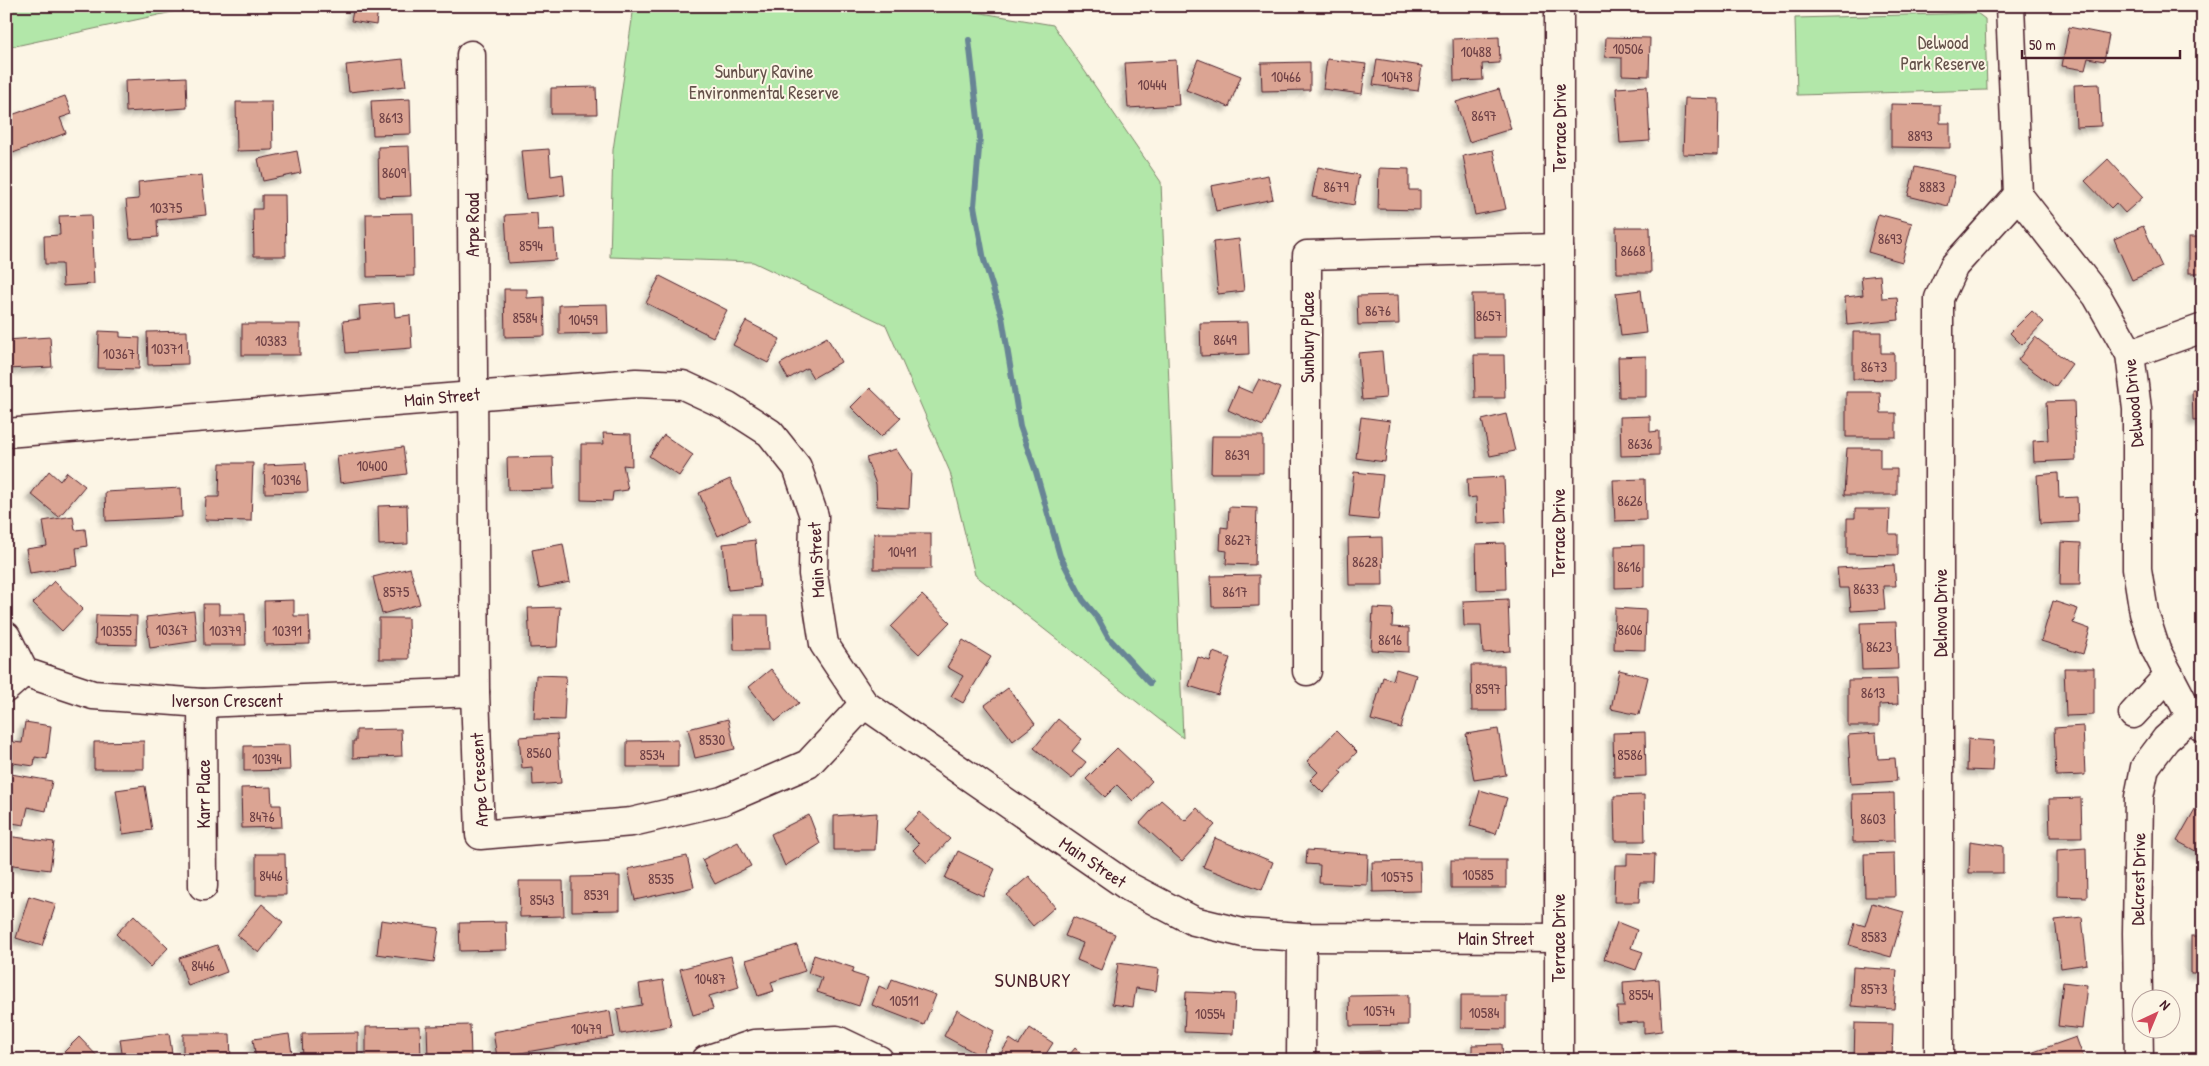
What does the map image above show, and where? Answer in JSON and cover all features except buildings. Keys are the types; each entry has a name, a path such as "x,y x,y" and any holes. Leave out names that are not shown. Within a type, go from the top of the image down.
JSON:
{"street":[{"name":"Terrace Drive","path":"1559,6 1559,1060"},
{"path":"2010,6 2018,195"},
{"name":"Arpe Road","path":"471,55 473,395"},
{"name":"Delwood Drive","path":"2018,195 2097,296 2130,354 2137,409 2137,569 2144,613 2156,650 2197,723"},
{"name":"Delnova Drive","path":"1939,1060 1939,298 1954,266 2018,195"},
{"name":"Sunbury Place","path":"1307,671 1307,254 1559,248"},
{"path":"2130,354 2203,328"},
{"name":"Main Street","path":"6,433 636,383 683,386 728,406 770,433 796,467 814,516 813,574 824,644 864,704 1129,887 1194,920 1243,933 1302,938 1558,938"},
{"name":"Arpe Crescent","path":"473,395 475,692 480,835 632,822 722,801 808,764 864,704"},
{"name":"Iverson Crescent","path":"6,636 15,680 93,695 202,703 475,692"},
{"path":"2133,714 2169,675"},
{"name":"Karr Place","path":"202,703 203,886"},
{"name":"Delcrest Drive","path":"2139,1060 2137,933 2139,797 2145,767 2166,739 2197,723"},
{"path":"1301,1060 1302,938"},
{"path":"706,1060 754,1044 773,1052 837,1040 879,1060"}],"green space":[{"path":"6,6 200,6 6,48"},
{"name":"Sunbury Ravine Environmental Reserve","path":"634,6 940,6 1053,25 1161,182 1183,738 975,575 950,472 886,325 753,262 610,257 613,150"},
{"name":"Delwood Park Reserve","path":"1977,13 1985,19 1987,90 1797,95 1795,18"}],"waterway":[{"path":"969,40 980,137 974,206 984,260 1002,317 1020,426 1036,472 1060,556 1083,600 1097,617 1108,637 1150,683"}],"district":[{"name":"SUNBURY","path":"1033,979"}]}
